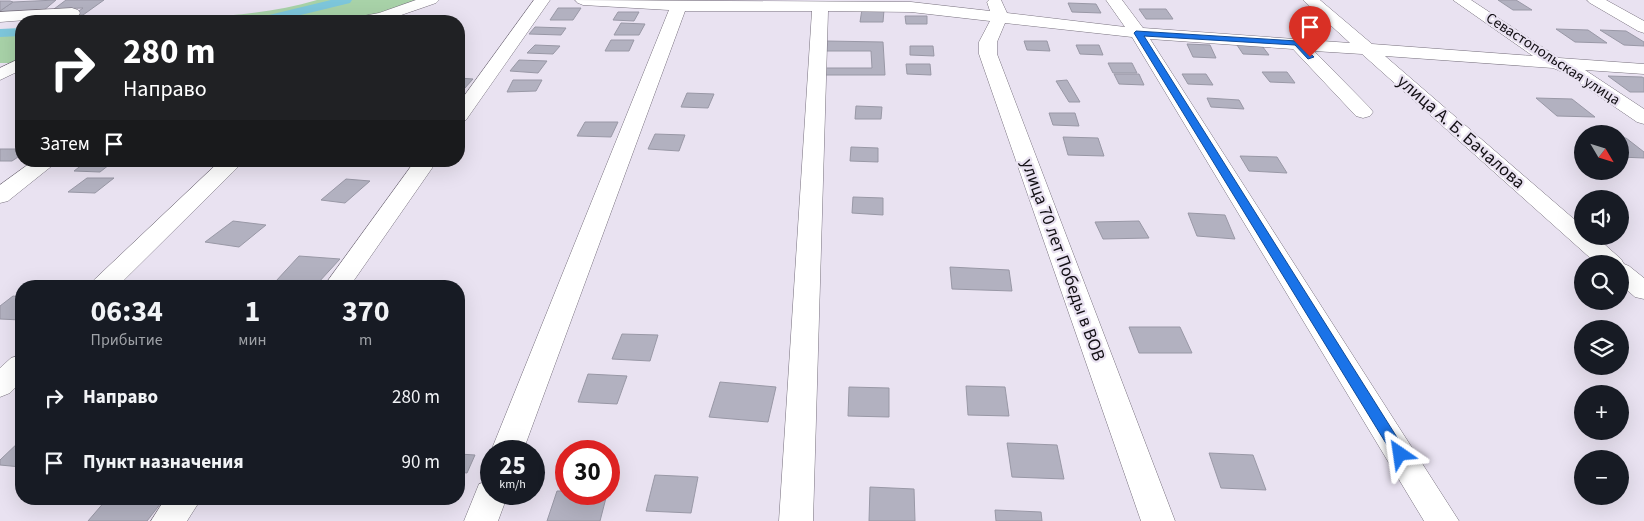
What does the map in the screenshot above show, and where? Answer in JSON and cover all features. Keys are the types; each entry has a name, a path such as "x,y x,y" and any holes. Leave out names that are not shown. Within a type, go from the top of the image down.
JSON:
{"street":[{"path":"43,14 62,0"},
{"path":"391,15 431,0"},
{"path":"465,108 542,0"},
{"path":"582,0 997,8 1138,33 1644,69"},
{"path":"1114,0 1138,33 1442,521"},
{"name":"улица А. Б. Бачалова","path":"1310,0 1602,255"},
{"name":"Севастопольская улица","path":"1461,0 1554,62 1571,69 1644,118"},
{"path":"1595,0 1644,28"},
{"path":"512,440 680,3"},
{"path":"796,521 820,5"},
{"name":"улица 70 лет Победы в ВОВ","path":"997,8 988,42 988,54 1158,521"},
{"path":"29,15 72,13"},
{"path":"0,17 15,16"},
{"path":"0,24 15,23"},
{"path":"1297,43 1363,112"},
{"path":"0,63 15,63"},
{"path":"0,75 15,66"},
{"path":"0,196 39,167"},
{"path":"109,280 226,167"},
{"path":"340,280 422,167"},
{"path":"1629,279 1644,292"},
{"path":"0,386 15,372"},
{"path":"168,521 180,505"},
{"path":"481,521 487,505"}],"green space":[{"path":"317,0 431,0 388,15 230,15 296,6"},
{"path":"0,36 15,36 15,63 0,63"}],"building":[{"path":"56,0 43,11 0,13 0,11 13,2"},
{"path":"66,0 104,0 83,15 73,15 83,8 54,9"},
{"path":"1498,0 1516,0 1532,10 1513,10"},
{"path":"0,1 10,1 13,2 0,11"},
{"path":"1068,3 1096,4 1101,13 1072,12"},
{"path":"558,8 581,8 573,20 550,20"},
{"path":"862,9 884,10 883,22 860,22"},
{"path":"1139,9 1166,9 1173,19 1146,19"},
{"path":"618,12 639,12 634,21 613,20"},
{"path":"905,16 927,16 927,24 906,24"},
{"path":"621,23 645,24 639,35 614,35"},
{"path":"535,27 566,28 561,35 529,34"},
{"path":"1556,29 1588,30 1607,43 1575,42"},
{"path":"1600,30 1626,31 1644,42 1644,46 1624,45"},
{"path":"611,40 634,40 629,51 605,51"},
{"path":"826,41 883,42 885,75 825,75 825,68 872,68 871,51 826,51"},
{"path":"1024,41 1047,41 1050,51 1027,50"},
{"path":"1235,42 1259,42 1269,55 1243,54"},
{"path":"1187,44 1210,45 1216,58 1193,57"},
{"path":"535,45 560,46 553,54 527,53"},
{"path":"1076,45 1099,45 1103,55 1080,54"},
{"path":"910,46 933,46 934,56 910,55"},
{"path":"519,60 547,61 538,73 510,71"},
{"path":"1108,63 1132,63 1137,73 1113,73"},
{"path":"906,64 930,64 931,75 907,74"},
{"path":"1262,72 1287,72 1295,83 1270,82"},
{"path":"1114,74 1139,74 1144,85 1119,84"},
{"path":"1182,74 1206,74 1213,85 1188,84"},
{"path":"1608,76 1642,77 1644,78 1644,92 1630,92"},
{"path":"465,78 473,79 465,88"},
{"path":"513,80 542,80 536,91 507,92"},
{"path":"1067,80 1080,102 1069,102 1056,81"},
{"path":"687,93 714,94 708,108 681,107"},
{"path":"1207,98 1239,100 1244,109 1211,107"},
{"path":"1536,98 1572,99 1595,117 1557,116"},
{"path":"856,106 882,107 881,119 855,119"},
{"path":"1049,113 1075,113 1079,126 1053,125"},
{"path":"585,122 618,122 611,137 577,136"},
{"path":"655,134 685,135 679,151 648,149"},
{"path":"1063,137 1098,138 1104,156 1068,155"},
{"path":"1629,140 1644,152 1644,158 1629,157"},
{"path":"851,147 878,148 878,162 850,161"},
{"path":"0,149 15,149 15,159 12,161 0,161"},
{"path":"1240,156 1277,157 1287,173 1249,171"},
{"path":"79,167 106,167 100,172 74,171"},
{"path":"87,178 114,178 95,193 68,192"},
{"path":"346,179 370,181 345,203 321,200"},
{"path":"853,197 883,198 883,215 852,213"},
{"path":"1188,213 1225,215 1235,239 1197,236"},
{"path":"233,221 266,225 239,247 205,242"},
{"path":"1139,221 1149,238 1103,239 1095,222"},
{"path":"299,256 340,259 321,280 277,280"},
{"path":"950,267 1009,270 1012,291 952,289"},
{"path":"15,296 15,320 0,319 0,306"},
{"path":"1129,327 1180,327 1192,353 1139,353"},
{"path":"622,334 658,335 650,361 612,359"},
{"path":"588,374 627,376 617,404 578,402"},
{"path":"720,382 776,387 768,422 709,417"},
{"path":"966,386 1005,387 1009,416 968,415"},
{"path":"849,387 889,388 889,417 848,416"},
{"path":"1007,443 1057,445 1064,479 1012,477"},
{"path":"15,446 15,466 0,465 0,460"},
{"path":"1209,453 1253,455 1266,490 1221,488"},
{"path":"465,454 475,455 467,473 465,473"},
{"path":"655,475 698,477 691,513 646,511"},
{"path":"870,487 914,489 915,521 869,521"},
{"path":"555,497 555,505 604,505 600,521 547,521"},
{"path":"102,505 159,505 147,521 88,521"},
{"path":"995,510 1041,512 1042,521 996,521"}],"waterway":[{"path":"285,15 346,0"},
{"path":"0,33 15,32"}],"route":[{"path":"1310,57 1297,43 1138,33 1400,454"}]}
